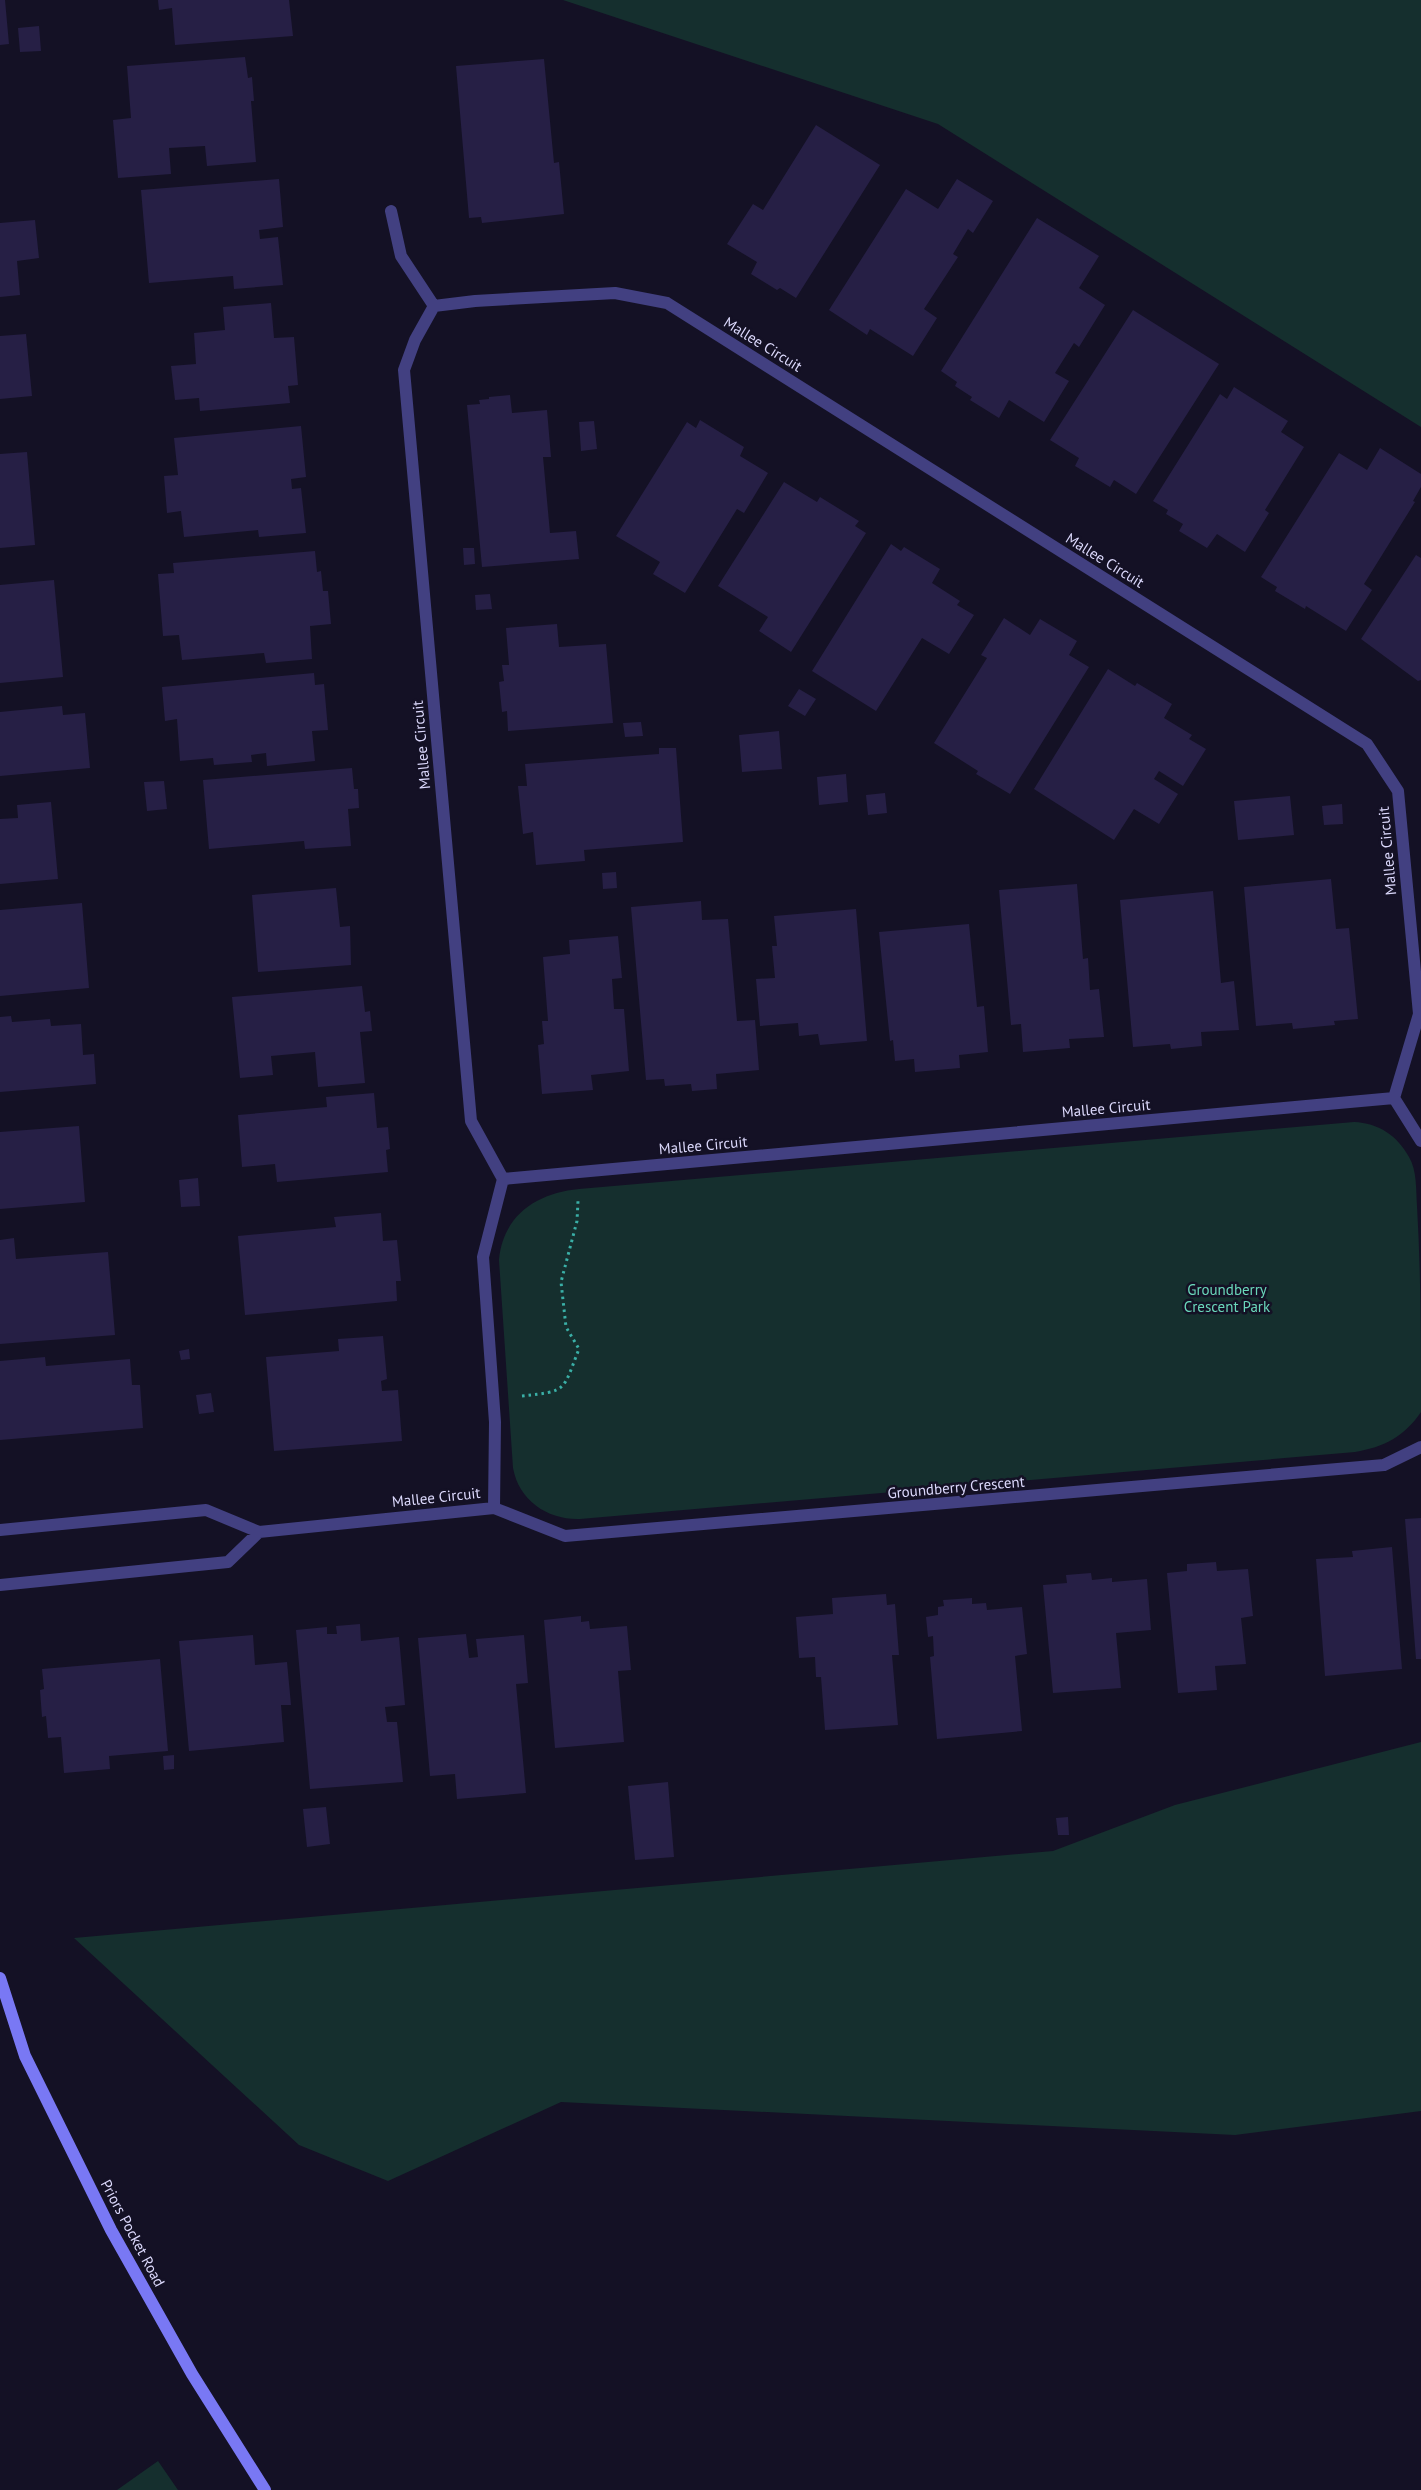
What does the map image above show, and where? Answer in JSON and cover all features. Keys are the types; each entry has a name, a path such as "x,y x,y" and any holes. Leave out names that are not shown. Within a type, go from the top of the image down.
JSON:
{"street":[{"path":"390,211 401,256 434,306"},
{"name":"Mallee Circuit","path":"0,1530 206,1510 259,1532 494,1508 495,1422 482,1257 503,1179 471,1122 404,370 415,340 434,306 474,301 615,294 667,303 1367,744 1398,791 1419,1014 1394,1098 503,1179"},
{"path":"1394,1098 1421,1141"},
{"name":"Groundberry Crescent","path":"494,1508 565,1536 1384,1465 1421,1446"},
{"path":"0,1585 228,1562 259,1532"},
{"name":"Priors Pocket Road","path":"0,1978 25,2056 110,2230 192,2374 265,2490"}],"path":[{"path":"518,1397 554,1393 565,1385 579,1349 566,1327 561,1282 577,1221 579,1189 576,1172"}],"green space":[{"path":"563,0 1421,0 1421,427 938,124"},
{"name":"Groundberry Crescent Park","path":"1354,1122 1379,1128 1399,1142 1412,1162 1416,1180 1420,1283 1421,1412 1408,1428 1384,1444 1355,1452 580,1519 557,1516 546,1512 528,1499 516,1480 513,1468 499,1260 507,1230 515,1219 536,1201 549,1195 579,1189"},
{"path":"1421,1742 1421,2111 1235,2135 561,2102 388,2181 299,2145 74,1938 1053,1851 1175,1805"},
{"path":"158,2461 178,2490 117,2490"}],"building":[{"path":"0,0 5,0 9,44 0,45"},
{"path":"158,0 289,0 293,36 175,45 172,8 159,10"},
{"path":"39,26 41,51 20,52 18,28"},
{"path":"245,57 248,78 252,77 254,101 251,101 256,162 207,166 205,146 169,148 171,174 118,178 113,120 131,118 127,66"},
{"path":"544,59 554,163 559,162 564,214 482,223 481,217 469,218 456,66"},
{"path":"816,125 880,165 796,298 780,288 777,290 751,274 757,262 727,244 753,204 763,210"},
{"path":"279,179 283,227 259,230 260,239 278,237 283,285 234,289 233,276 149,283 141,190"},
{"path":"957,179 993,201 973,233 968,229 953,254 958,257 924,309 937,318 913,356 870,329 867,335 829,310 906,189 938,209"},
{"path":"1037,218 1099,256 1079,288 1105,305 1079,347 1074,343 1055,373 1069,381 1044,422 1009,400 999,418 970,400 972,397 955,386 957,382 941,371"},
{"path":"35,220 39,258 17,261 20,295 0,297 0,223"},
{"path":"271,303 274,338 294,337 298,385 288,386 290,403 200,411 199,398 175,400 171,366 196,364 194,333 225,330 223,307"},
{"path":"1133,310 1219,364 1136,494 1114,480 1110,487 1075,466 1079,458 1050,440"},
{"path":"26,334 32,396 0,399 0,336"},
{"path":"1234,387 1288,421 1281,432 1304,447 1265,510 1269,513 1245,552 1217,534 1207,548 1179,531 1183,524 1166,514 1168,510 1153,501 1220,394 1227,399"},
{"path":"510,395 512,413 547,410 551,457 543,457 550,533 576,531 579,559 482,567 467,405 480,404 479,400 489,399 489,397"},
{"path":"700,420 744,447 740,456 768,473 744,513 737,509 685,593 653,574 660,562 616,536 687,422 696,428"},
{"path":"594,421 597,449 581,451 579,422"},
{"path":"301,426 306,477 291,479 292,489 301,488 306,533 259,537 258,530 184,537 181,511 167,513 164,476 178,475 174,438"},
{"path":"1380,448 1421,474 1421,487 1413,501 1415,502 1364,584 1372,590 1346,631 1306,606 1305,609 1275,591 1277,587 1261,577 1339,453 1367,470"},
{"path":"27,452 35,545 0,548 0,454"},
{"path":"784,482 817,502 820,497 859,521 855,526 866,533 791,652 759,631 768,617 718,586"},
{"path":"891,544 901,551 904,547 940,569 932,583 960,601 957,605 974,615 949,654 922,638 876,711 812,671"},
{"path":"463,548 474,548 475,564 464,565"},
{"path":"315,551 317,572 321,571 323,591 328,591 331,624 310,626 312,659 266,663 264,653 182,660 179,635 163,636 158,574 174,573 173,563"},
{"path":"1416,555 1421,558 1421,680 1418,681 1361,639"},
{"path":"54,580 63,677 0,683 0,585"},
{"path":"490,594 492,609 476,610 475,595"},
{"path":"1004,618 1030,635 1040,619 1077,641 1069,655 1089,667 1010,794 976,774 978,771 934,743 987,658 981,655"},
{"path":"557,624 559,647 606,644 613,723 508,731 507,711 502,712 499,682 504,681 502,665 509,665 506,628"},
{"path":"1108,669 1135,686 1137,683 1172,704 1164,718 1192,735 1189,739 1206,749 1183,786 1159,771 1154,779 1178,794 1159,824 1134,809 1114,840 1034,789"},
{"path":"314,673 315,685 324,684 328,730 312,731 315,761 267,766 266,753 251,755 252,762 214,765 213,758 180,761 177,719 165,721 162,687"},
{"path":"799,689 816,699 805,716 788,706"},
{"path":"62,706 63,715 85,713 90,768 0,776 0,712"},
{"path":"641,722 643,736 625,737 623,723"},
{"path":"779,731 782,769 742,772 739,735"},
{"path":"659,748 676,748 683,842 584,850 585,861 536,865 533,832 523,834 518,786 527,786 525,764 659,754"},
{"path":"352,768 354,789 358,789 359,808 348,809 351,846 305,849 304,841 209,849 203,780"},
{"path":"846,774 848,802 819,805 817,777"},
{"path":"164,781 167,809 147,811 144,782"},
{"path":"885,793 887,813 868,815 866,795"},
{"path":"1290,796 1294,835 1238,840 1234,801"},
{"path":"51,802 58,879 0,884 0,819 18,818 17,805"},
{"path":"1342,804 1343,824 1324,825 1322,806"},
{"path":"616,872 617,888 603,889 602,873"},
{"path":"1331,879 1336,929 1349,928 1358,1019 1334,1021 1335,1025 1293,1029 1292,1023 1256,1026 1244,887"},
{"path":"1077,884 1083,959 1088,958 1090,990 1099,989 1104,1037 1069,1039 1070,1048 1023,1052 1021,1024 1011,1025 999,890"},
{"path":"336,888 340,927 350,926 351,965 258,972 252,895"},
{"path":"1213,891 1221,983 1234,981 1239,1030 1201,1032 1202,1046 1171,1049 1170,1044 1133,1047 1120,900"},
{"path":"701,901 702,920 728,919 737,1021 755,1020 759,1070 716,1074 717,1089 692,1091 691,1084 665,1086 664,1079 646,1080 631,907"},
{"path":"82,903 89,988 0,996 0,910"},
{"path":"856,909 867,1041 820,1045 818,1034 799,1036 798,1023 760,1026 756,979 775,978 772,946 777,946 774,916"},
{"path":"969,924 977,1007 984,1006 988,1052 959,1055 960,1068 915,1072 914,1059 895,1061 893,1040 890,1041 879,932"},
{"path":"618,936 622,978 612,979 614,1009 624,1009 629,1071 591,1075 593,1090 542,1094 538,1045 544,1044 542,1021 548,1021 543,957 570,954 569,940"},
{"path":"362,986 365,1012 370,1011 372,1031 360,1032 365,1083 318,1087 315,1052 271,1056 273,1075 240,1078 232,997"},
{"path":"11,1016 12,1022 50,1019 51,1026 81,1024 83,1055 94,1054 96,1084 0,1092 0,1017"},
{"path":"374,1093 377,1128 388,1127 390,1149 386,1150 388,1172 277,1182 275,1164 242,1167 238,1115 327,1107 326,1097"},
{"path":"79,1126 85,1202 0,1209 0,1132"},
{"path":"198,1178 200,1206 181,1207 179,1180"},
{"path":"381,1213 383,1241 397,1240 401,1281 396,1281 397,1301 245,1315 238,1236 336,1227 334,1217"},
{"path":"14,1238 16,1259 108,1252 115,1335 0,1344 0,1240"},
{"path":"383,1336 387,1379 381,1381 382,1391 398,1390 402,1441 274,1451 266,1357 339,1351 338,1339"},
{"path":"189,1349 190,1359 181,1360 179,1351"},
{"path":"45,1357 46,1366 130,1359 132,1385 140,1385 143,1428 0,1440 0,1361"},
{"path":"211,1393 214,1412 199,1414 196,1395"},
{"path":"1421,1518 1421,1659 1416,1659 1405,1519"},
{"path":"1392,1547 1402,1669 1325,1676 1316,1559 1353,1557 1352,1551"},
{"path":"1216,1562 1217,1571 1248,1569 1253,1616 1241,1618 1246,1664 1215,1666 1217,1690 1178,1693 1167,1573 1187,1571 1187,1564"},
{"path":"1091,1573 1092,1580 1112,1578 1112,1582 1147,1579 1151,1630 1116,1633 1121,1688 1053,1693 1043,1585 1067,1583 1066,1575"},
{"path":"886,1594 887,1605 895,1604 899,1655 892,1655 898,1725 825,1730 821,1677 816,1677 815,1657 799,1658 796,1617 833,1614 832,1598"},
{"path":"972,1598 972,1604 986,1603 987,1610 1022,1607 1027,1654 1015,1656 1022,1731 937,1739 930,1657 934,1656 933,1636 928,1637 926,1617 938,1615 938,1607 944,1606 943,1600"},
{"path":"581,1616 581,1622 589,1621 590,1629 627,1626 631,1670 618,1671 624,1742 555,1748 544,1620"},
{"path":"360,1624 361,1641 399,1637 405,1705 385,1707 387,1722 397,1722 403,1782 310,1789 296,1630 327,1627 327,1634 337,1634 336,1626"},
{"path":"466,1634 469,1658 478,1657 476,1639 524,1635 528,1683 516,1684 526,1793 457,1799 455,1774 430,1776 418,1638"},
{"path":"253,1635 255,1665 287,1662 291,1705 281,1705 284,1742 189,1751 179,1641"},
{"path":"160,1659 168,1751 109,1756 110,1769 64,1773 61,1737 48,1738 46,1716 42,1717 40,1690 44,1689 42,1669"},
{"path":"174,1755 174,1769 164,1770 163,1756"},
{"path":"668,1782 674,1857 635,1860 628,1786"},
{"path":"326,1807 330,1844 307,1847 303,1809"},
{"path":"1068,1817 1069,1835 1058,1835 1056,1818"}]}
